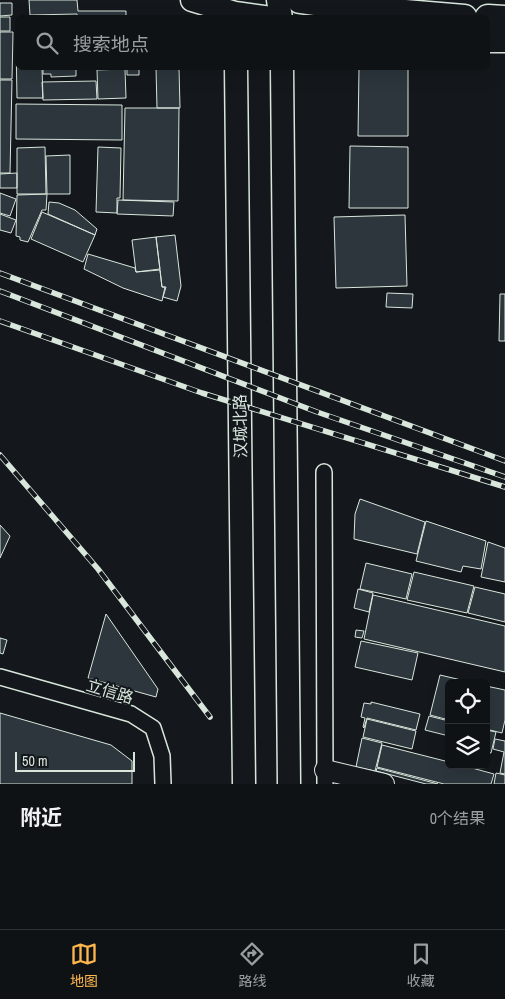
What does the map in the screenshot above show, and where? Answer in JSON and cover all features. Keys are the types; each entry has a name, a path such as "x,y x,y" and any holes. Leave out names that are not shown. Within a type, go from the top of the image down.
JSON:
{"highway":[{"path":"300,0 370,10 429,15"},
{"path":"490,18 505,19"}],"main road":[{"path":"192,0 258,15"},
{"path":"278,0 280,15"},
{"path":"490,41 505,41"},
{"name":"汉城北路","path":"236,70 244,784"},
{"path":"282,70 289,784"}],"street":[{"path":"324,472 325,777 384,784"},
{"name":"立信路","path":"0,677 131,714 152,728 162,756 164,784"}],"building":[{"path":"29,0 77,0 78,11 126,11 126,15 30,15"},
{"path":"0,3 12,3 12,15 0,16"},
{"path":"0,17 10,17 10,31 0,31"},
{"path":"0,32 13,32 12,79 0,79"},
{"path":"16,70 42,70 43,98 17,98"},
{"path":"43,70 76,70 76,76 51,77 51,74 43,74"},
{"path":"97,70 125,70 126,98 98,99"},
{"path":"127,70 139,70 139,75 127,75"},
{"path":"156,70 179,70 180,108 157,108"},
{"path":"359,70 408,70 408,136 358,136"},
{"path":"0,80 12,80 10,173 0,173"},
{"path":"96,81 97,99 43,100 42,82"},
{"path":"16,104 122,105 122,140 16,139"},
{"path":"125,108 179,108 178,201 123,200"},
{"path":"350,146 408,147 408,208 349,208"},
{"path":"45,147 46,194 17,194 17,148"},
{"path":"98,147 121,148 120,198 117,198 117,213 96,212"},
{"path":"70,155 70,194 47,194 46,156"},
{"path":"17,173 17,188 0,188 0,174"},
{"path":"0,193 16,199 10,216 0,213"},
{"path":"47,194 46,210 42,210 28,242 20,240 20,237 16,236 17,195"},
{"path":"118,200 174,202 173,216 117,214"},
{"path":"49,202 59,203 75,210 97,229 95,235 48,214"},
{"path":"42,212 95,235 83,262 31,239"},
{"path":"0,214 16,220 11,233 0,230"},
{"path":"405,215 407,286 336,288 334,217"},
{"path":"175,235 181,286 177,301 163,297 166,287 162,287 156,237"},
{"path":"156,237 160,269 136,272 132,240"},
{"path":"88,254 135,268 136,272 160,270 162,287 165,287 162,301 123,288 84,269"},
{"path":"387,293 413,294 412,308 386,307"},
{"path":"500,294 505,294 505,341 499,341"},
{"path":"360,499 425,522 417,554 354,539 355,514"},
{"path":"426,521 486,541 481,569 463,566 461,572 416,561"},
{"path":"0,525 10,536 0,558"},
{"path":"488,542 505,548 505,582 481,577"},
{"path":"366,563 412,574 406,599 360,589"},
{"path":"414,572 474,586 467,613 407,600"},
{"path":"475,587 505,594 505,622 468,613"},
{"path":"358,589 373,593 369,612 354,608"},
{"path":"373,595 505,626 505,672 364,639"},
{"path":"106,614 158,689 156,697 88,678"},
{"path":"356,630 364,631 362,638 355,637"},
{"path":"0,638 7,640 3,654 0,653"},
{"path":"361,641 418,653 412,680 355,667"},
{"path":"440,675 457,679 445,679 445,719 430,715"},
{"path":"490,687 505,690 505,720 502,733 490,730"},
{"path":"371,702 420,714 416,730 367,718 364,728 365,718 361,717 364,703 371,704"},
{"path":"0,713 111,745 132,761 132,784 0,784"},
{"path":"429,716 445,720 445,735 425,730"},
{"path":"367,719 416,731 412,749 363,737"},
{"path":"490,731 496,732 490,753"},
{"path":"362,738 382,743 375,771 356,767"},
{"path":"495,739 505,741 505,774 500,773 504,752 493,749"},
{"path":"382,745 445,761 445,769 476,769 494,774 491,784 444,784 377,767"},
{"path":"377,768 438,784 426,784 376,771"},
{"path":"496,773 505,775 505,784 494,784"}],"railway":[{"path":"0,273 505,461"},
{"path":"0,291 317,412 505,477"},
{"path":"0,321 202,393 505,487"},
{"path":"0,455 98,569 210,717"}]}
